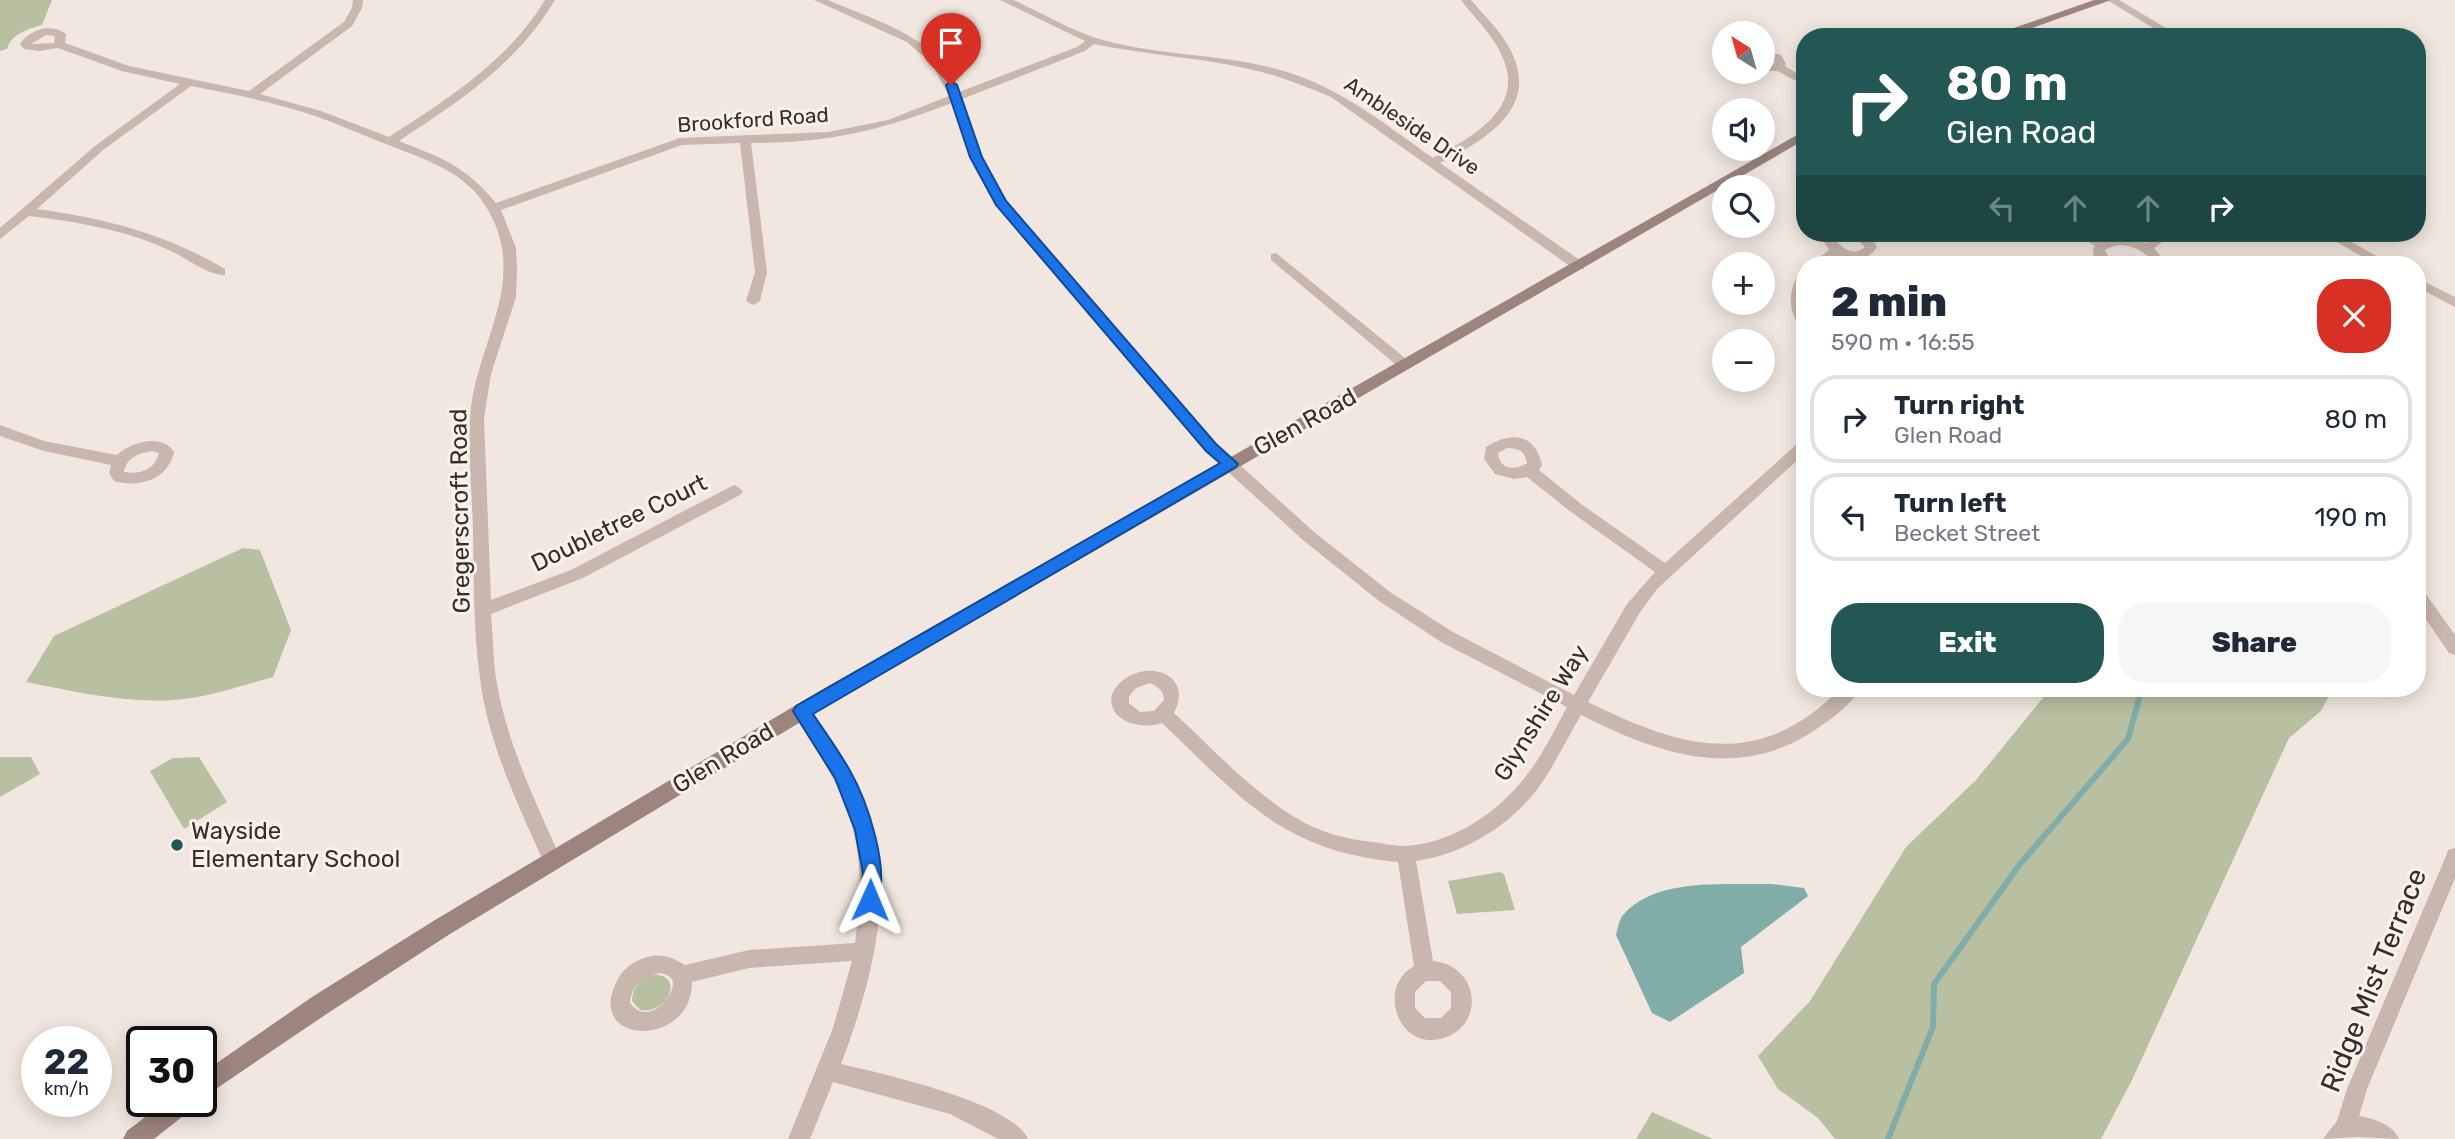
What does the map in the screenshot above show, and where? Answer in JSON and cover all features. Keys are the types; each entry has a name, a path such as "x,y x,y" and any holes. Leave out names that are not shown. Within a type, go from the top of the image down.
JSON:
{"main road":[{"path":"2021,28 2105,0"},
{"name":"Glen Road","path":"217,1076 365,976 802,711 1796,140"},
{"path":"135,1139 163,1117"}],"street":[{"path":"251,95 348,24 357,8 358,0"},
{"path":"392,141 473,87 500,64 539,19 550,0"},
{"path":"819,0 911,40 936,62 951,85 976,157 1001,202 1211,448 1351,572 1412,615 1468,648 1577,704 1638,733 1676,745 1737,751 1776,743 1805,730 1830,712 1844,697"},
{"name":"Ambleside Drive","path":"1005,0 1092,40 1136,50 1249,65 1291,77 1335,95 1579,266"},
{"path":"1432,163 1478,138 1500,119 1514,94 1514,74 1507,53 1466,0"},
{"path":"2112,0 2160,28"},
{"name":"Brookford Road","path":"494,208 680,142 807,138 865,129 955,98 1081,49 1092,40"},
{"name":"Gregerscroft Road","path":"59,46 126,69 251,95 317,113 449,166 477,188 494,208 510,248 511,271 509,297 484,374 477,418 483,610 488,678 499,725 521,790 553,861"},
{"path":"1775,57 1780,59 1781,64 1778,67"},
{"path":"1775,67 1796,77"},
{"path":"0,235 99,148 188,83"},
{"path":"745,139 761,272 753,301"},
{"path":"28,212 86,218 131,229 200,259 220,272"},
{"path":"1830,242 1837,251 1854,256 1869,251 1868,242"},
{"path":"2098,242 2104,245"},
{"path":"2100,256 2099,250 2104,245 2119,242"},
{"path":"2127,242 2146,248 2156,256"},
{"path":"2146,248 2155,242"},
{"path":"2344,242 2369,256"},
{"path":"1829,256 1837,251"},
{"path":"1276,257 1405,365"},
{"path":"2426,287 2455,303"},
{"path":"0,430 16,439 51,449 120,461"},
{"name":"Glynshire Way","path":"1164,714 1260,802 1290,824 1323,840 1354,848 1406,854 1465,838 1494,820 1519,797 1535,777 1633,609 1651,585 1796,453"},
{"path":"1530,471 1576,508 1666,572"},
{"name":"Doubletree Court","path":"483,610 577,574 735,491"},
{"path":"2426,607 2455,648"},
{"path":"799,1139 852,1008 865,952 872,874 864,830 843,775 802,711"},
{"path":"1406,854 1425,971"},
{"name":"Ridge Mist Terrace","path":"2339,1133 2455,856"},
{"path":"681,976 714,964 796,953 865,952"},
{"path":"828,1071 939,1097 994,1122 1017,1139"},
{"name":"Ridge Mist Terrace","path":"2339,1133 2366,1127 2388,1139"}],"green space":[{"path":"0,0 52,0 42,25 21,33 12,39 7,49 0,51"},
{"path":"243,548 260,550 291,630 273,677 206,695 163,700 104,696 26,682 54,636"},
{"path":"2044,697 2328,697 2321,711 2289,738 2133,1078 2101,1139 1835,1139 1818,1118 1778,1089 1758,1056 1810,1001 1906,847 1976,780"},
{"path":"0,757 31,757 40,774 0,797"},
{"path":"199,757 227,802 184,829 150,771 173,758"},
{"path":"1500,872 1504,874 1515,910 1457,914 1448,881"},
{"path":"651,975 662,976 668,980 670,993 659,1006 640,1010 632,1001 633,992 643,979"},
{"path":"1652,1112 1713,1139 1636,1139"}],"water":[{"path":"1714,884 1771,884 1804,888 1808,896 1741,947 1744,973 1670,1022 1652,1013 1616,935 1624,914 1638,902 1673,889"}],"waterway":[{"path":"1888,1139 1933,1027 1934,984 2020,864 2128,739 2140,697"}],"place":[{"name":"Wayside Elementary School","path":"177,845"}],"route":[{"path":"870,900 872,874 864,830 843,775 802,711 1231,464 1211,448 1001,202 976,157 951,85"}]}
